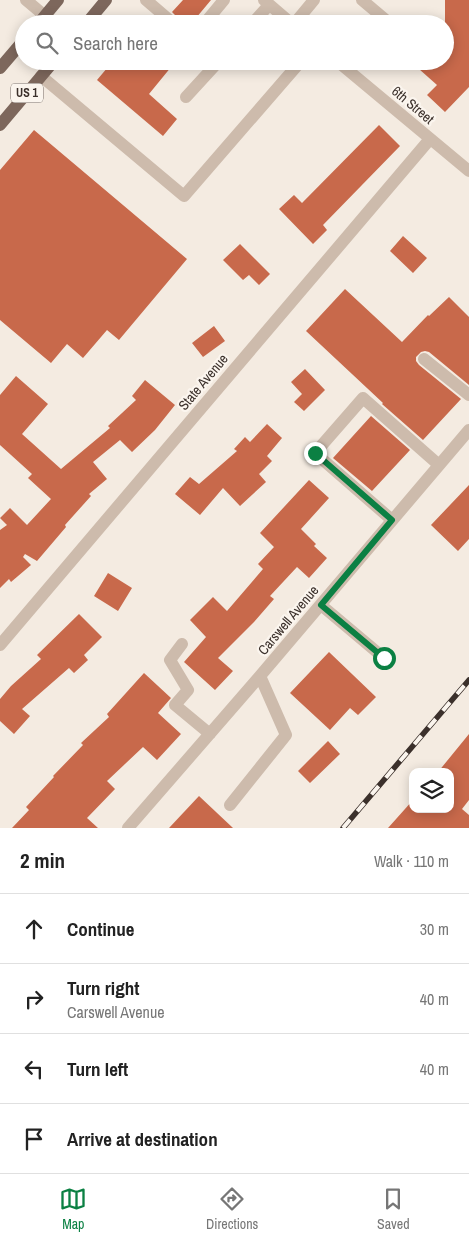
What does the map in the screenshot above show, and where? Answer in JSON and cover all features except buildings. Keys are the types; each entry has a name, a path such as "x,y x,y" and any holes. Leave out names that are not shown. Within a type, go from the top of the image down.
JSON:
{"main road":[{"path":"45,15 58,0"},
{"path":"94,15 106,0"},
{"name":"US 1","path":"0,68 15,50"},
{"name":"US 1","path":"0,124 46,70"}],"street":[{"path":"26,0 37,15"},
{"path":"146,0 164,15"},
{"path":"212,15 224,0"},
{"path":"301,15 314,0"},
{"path":"362,0 380,15"},
{"path":"261,15 273,4 284,15"},
{"path":"186,97 210,70"},
{"path":"41,76 184,196 293,70"},
{"name":"6th Street","path":"352,70 430,138 466,164"},
{"name":"State Avenue","path":"0,646 430,138"},
{"path":"424,359 469,395"},
{"path":"392,520 315,453 363,398 439,465"},
{"name":"Carswell Avenue","path":"128,828 469,430"},
{"path":"321,605 384,658"},
{"path":"182,644 170,660 188,690 175,705 210,734"},
{"path":"230,805 286,734 260,676"}],"railway":[{"path":"343,828 469,680"}],"route":[{"path":"315,453 392,520 321,605 384,658"}]}
